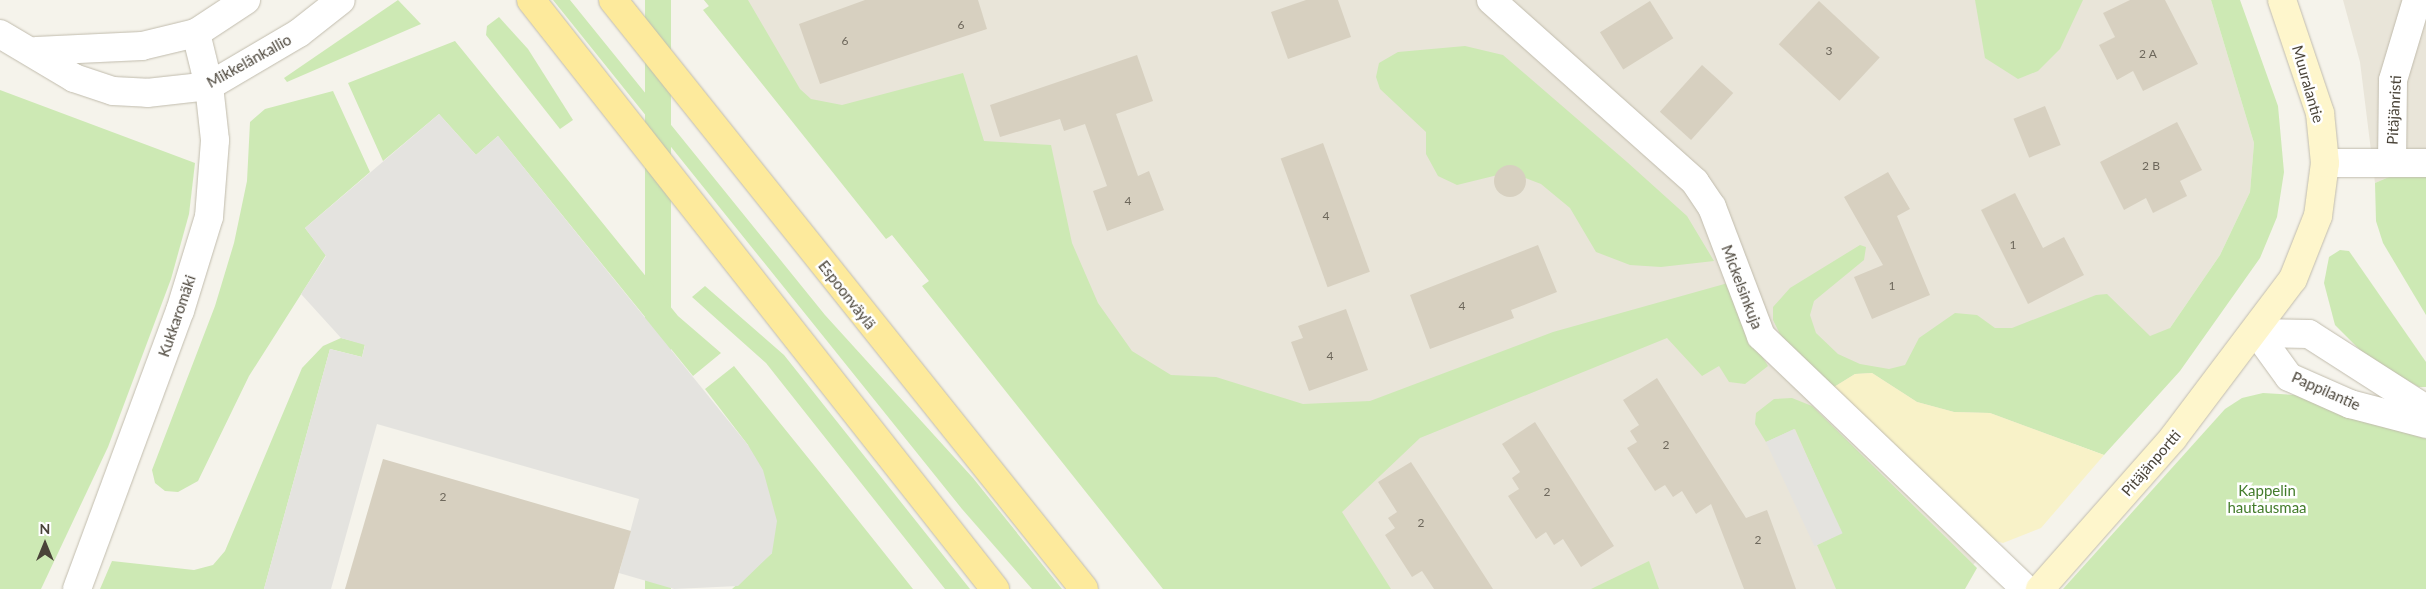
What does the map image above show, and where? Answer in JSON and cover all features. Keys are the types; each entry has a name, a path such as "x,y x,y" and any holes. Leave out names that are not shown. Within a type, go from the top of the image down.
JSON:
{"main road":[{"path":"531,0 995,589"},
{"name":"Espoonväylä","path":"613,0 1084,589"}],"street":[{"name":"Mikkelänkallio","path":"36,51 142,46 196,33 246,0"},
{"name":"Mikkelänkallio","path":"0,34 36,51 74,78 113,91 147,93 209,86 299,33 341,0"},
{"name":"Mickelsinkuja","path":"1491,0 1696,182 1712,207 1762,336 2026,589"},
{"name":"Muuralantie","path":"2257,333 2293,279 2318,216 2325,163 2320,112 2282,0"},
{"name":"Pitäjänristi","path":"2392,163 2393,80 2417,0"},
{"name":"Kukkaromäki","path":"77,589 180,311 208,217 215,140 209,86 196,33"},
{"name":"Pitäjänristi","path":"2325,163 2426,163"},
{"path":"2257,333 2309,334 2426,409"},
{"name":"Pappilantie","path":"2257,333 2289,376 2350,404 2426,424"},
{"name":"Pitäjänportti","path":"2040,589 2173,438 2257,333"}],"shaded area":[{"path":"704,0 2211,0 2254,143 2250,192 2220,255 2170,328 1953,589 1176,589"},
{"path":"2343,0 2426,0 2426,177 2396,174 2375,183 2360,62"},
{"path":"439,114 476,155 498,136 748,445 763,470 777,521 772,553 738,586 674,589 619,573 639,499 377,424 331,589 264,589 330,349 362,357 365,345 341,338 301,294 326,256 305,228"},
{"path":"1794,429 1843,533 1815,546 1766,442"}],"green space":[{"path":"398,0 421,24 287,82 284,78"},
{"path":"553,0 570,0 825,315 973,478 1062,589 1032,589 962,509"},
{"path":"645,0 671,0 671,589 645,589"},
{"path":"704,0 748,0 800,89 811,99 842,105 963,73 984,141 1051,145 1072,243 1098,303 1132,351 1171,375 1216,377 1303,404 1370,401 1553,332 1728,283 1752,340 1768,366 1745,384 1729,382 1719,366 1702,376 1667,338 1420,438 1342,512 1391,589 1163,589 922,286 929,281 892,235 886,239 703,10 709,6"},
{"path":"1975,0 2083,0 2060,49 2038,71 2018,79 1985,58"},
{"path":"2211,0 2240,0 2278,106 2284,172 2277,217 2260,258 2180,371 2104,455 1990,413 1954,412 1917,402 1872,373 1855,374 1834,387 1781,336 1773,320 1773,307 1790,288 1860,245 1866,247 1864,260 1814,301 1810,315 1816,333 1838,354 1860,364 1889,369 1905,365 1919,338 1955,313 1977,315 1995,328 2012,328 2096,295 2107,294 2150,336 2170,328 2220,255 2250,192 2254,143"},
{"path":"499,17 528,49 573,120 560,129 486,35 487,26"},
{"path":"455,41 678,316 721,353 693,376 498,136 476,155 439,114 383,161 348,83"},
{"path":"1465,46 1503,55 1627,162 1687,216 1714,261 1661,267 1630,265 1596,252 1570,208 1541,184 1510,172 1457,185 1438,176 1426,154 1426,132 1380,89 1376,77 1379,63 1398,52"},
{"path":"0,90 195,163 189,214 171,279 108,447 41,589 0,589"},
{"path":"333,91 370,172 305,228 326,255 249,376 198,481 178,492 165,491 155,483 152,470 215,306 234,243 247,181 250,122 265,109"},
{"path":"2396,174 2426,177 2426,315 2383,243 2376,221 2375,183"},
{"path":"2340,250 2349,251 2426,362 2426,387 2419,387 2369,359 2335,325 2324,283 2329,257"},
{"path":"705,286 784,355 970,589 945,589 766,363 692,297"},
{"path":"341,338 365,344 362,357 330,349 264,589 100,589 112,561 194,570 213,565 225,551 302,368 323,346"},
{"path":"734,366 913,589 732,589 772,553 748,445 705,389"},
{"name":"Kappelin hautausmaa","path":"2263,393 2296,395 2426,439 2426,589 2063,589 2225,409 2242,398"},
{"path":"1792,398 1812,406 1977,568 1965,589 1836,589 1817,545 1841,533 1795,429 1766,442 1755,424 1756,413 1774,399"},
{"path":"1649,561 1659,589 1591,589"}],"sand":[{"path":"1872,373 1917,402 1954,412 1990,413 2104,455 2041,528 2003,543 1995,541 1834,387 1855,374"}],"building":[{"path":"865,0 978,0 987,29 820,84 799,24"},
{"path":"1306,0 1338,0 1351,37 1288,59 1271,12"},
{"path":"2130,0 2165,0 2198,64 2143,91 2133,71 2117,80 2099,45 2115,37 2103,13"},
{"path":"1650,1 1673,38 1623,70 1600,32"},
{"path":"1819,1 1880,58 1839,101 1779,44"},
{"path":"1137,55 1153,101 1116,114 1138,176 1149,171 1164,210 1107,231 1093,191 1107,186 1085,124 1064,131 1060,119 1000,137 990,105"},
{"path":"1702,65 1733,93 1691,140 1660,112"},
{"path":"2045,106 2061,145 2029,158 2013,119"},
{"path":"2177,122 2202,170 2180,181 2187,196 2153,213 2146,198 2124,210 2100,162"},
{"path":"1323,143 1370,272 1328,287 1281,158"},
{"path":"1510,165 1516,166 1521,170 1525,175 1525,187 1521,192 1516,196 1510,197 1504,196 1499,192 1495,187 1494,181 1495,175 1499,170 1504,166"},
{"path":"1888,172 1910,209 1897,216 1930,295 1872,319 1854,277 1883,265 1844,197"},
{"path":"2015,193 2043,248 2064,237 2084,275 2028,304 1981,210"},
{"path":"1538,245 1557,292 1511,310 1514,318 1430,349 1410,295"},
{"path":"1346,309 1368,370 1309,391 1291,342 1303,338 1298,326"},
{"path":"1657,378 1746,518 1767,510 1796,589 1744,589 1711,504 1696,514 1682,491 1673,497 1665,485 1655,491 1627,448 1637,442 1630,431 1639,425 1623,400"},
{"path":"1535,422 1614,546 1581,567 1563,539 1554,545 1546,532 1536,539 1508,496 1519,489 1512,478 1520,472 1502,444"},
{"path":"383,459 631,531 614,589 345,589"},
{"path":"1411,462 1493,589 1434,589 1422,571 1412,577 1385,535 1395,528 1388,518 1397,512 1378,482"}]}
